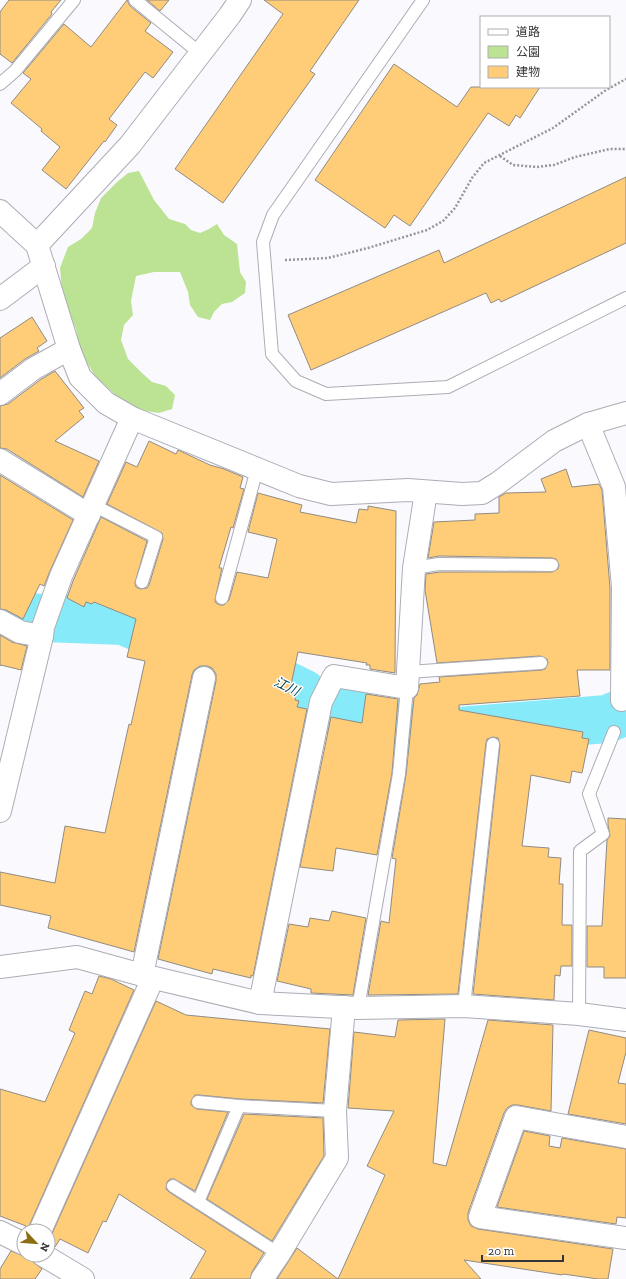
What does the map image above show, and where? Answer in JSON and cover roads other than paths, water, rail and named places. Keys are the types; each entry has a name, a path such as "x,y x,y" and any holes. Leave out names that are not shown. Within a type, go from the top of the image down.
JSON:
{"street":[{"path":"37,245 130,145 240,0"},
{"path":"0,211 37,245 69,349 80,377 106,403 132,418 298,486 331,494 408,490 462,494 482,493 498,483 554,441 588,424 626,413"},
{"path":"0,299 44,266"},
{"path":"0,394 33,369 69,349"},
{"path":"0,810 43,627 61,576 132,418"},
{"path":"588,424 614,487 623,587 622,700 626,698"},
{"path":"0,460 91,510"},
{"path":"260,1003 321,702 334,676 408,680 414,568 426,492"},
{"path":"0,621 20,632 42,636"},
{"path":"43,1223 147,977 204,678"},
{"path":"0,967 77,957 147,977 260,1003 351,1007 464,1006 579,1014 626,1020"},
{"path":"262,1279 279,1254 337,1158 335,1111 351,1007"},
{"path":"626,1137 516,1117 480,1217 626,1238"},
{"path":"0,1232 16,1240"},
{"path":"56,1263 83,1279"}],"lane":[{"path":"0,84 15,70 74,0"},
{"path":"134,0 200,54"},
{"path":"422,0 273,215 263,242 272,354 296,381 326,394 448,387 626,298"},
{"path":"222,598 257,469"},
{"path":"91,510 156,537 142,582"},
{"path":"414,568 439,564 552,565"},
{"path":"351,1007 399,774 408,680 540,663"},
{"path":"579,1014 580,851 603,834 589,794 614,732"},
{"path":"464,1006 493,744"},
{"path":"198,1102 239,1106 335,1111"},
{"path":"198,1202 239,1106"},
{"path":"173,1186 279,1254"}],"waterway":[{"name":"江川","path":"0,607 20,617 123,621 165,638 230,672 270,677 303,693 313,705 410,728 447,732 607,719 626,711"}]}
